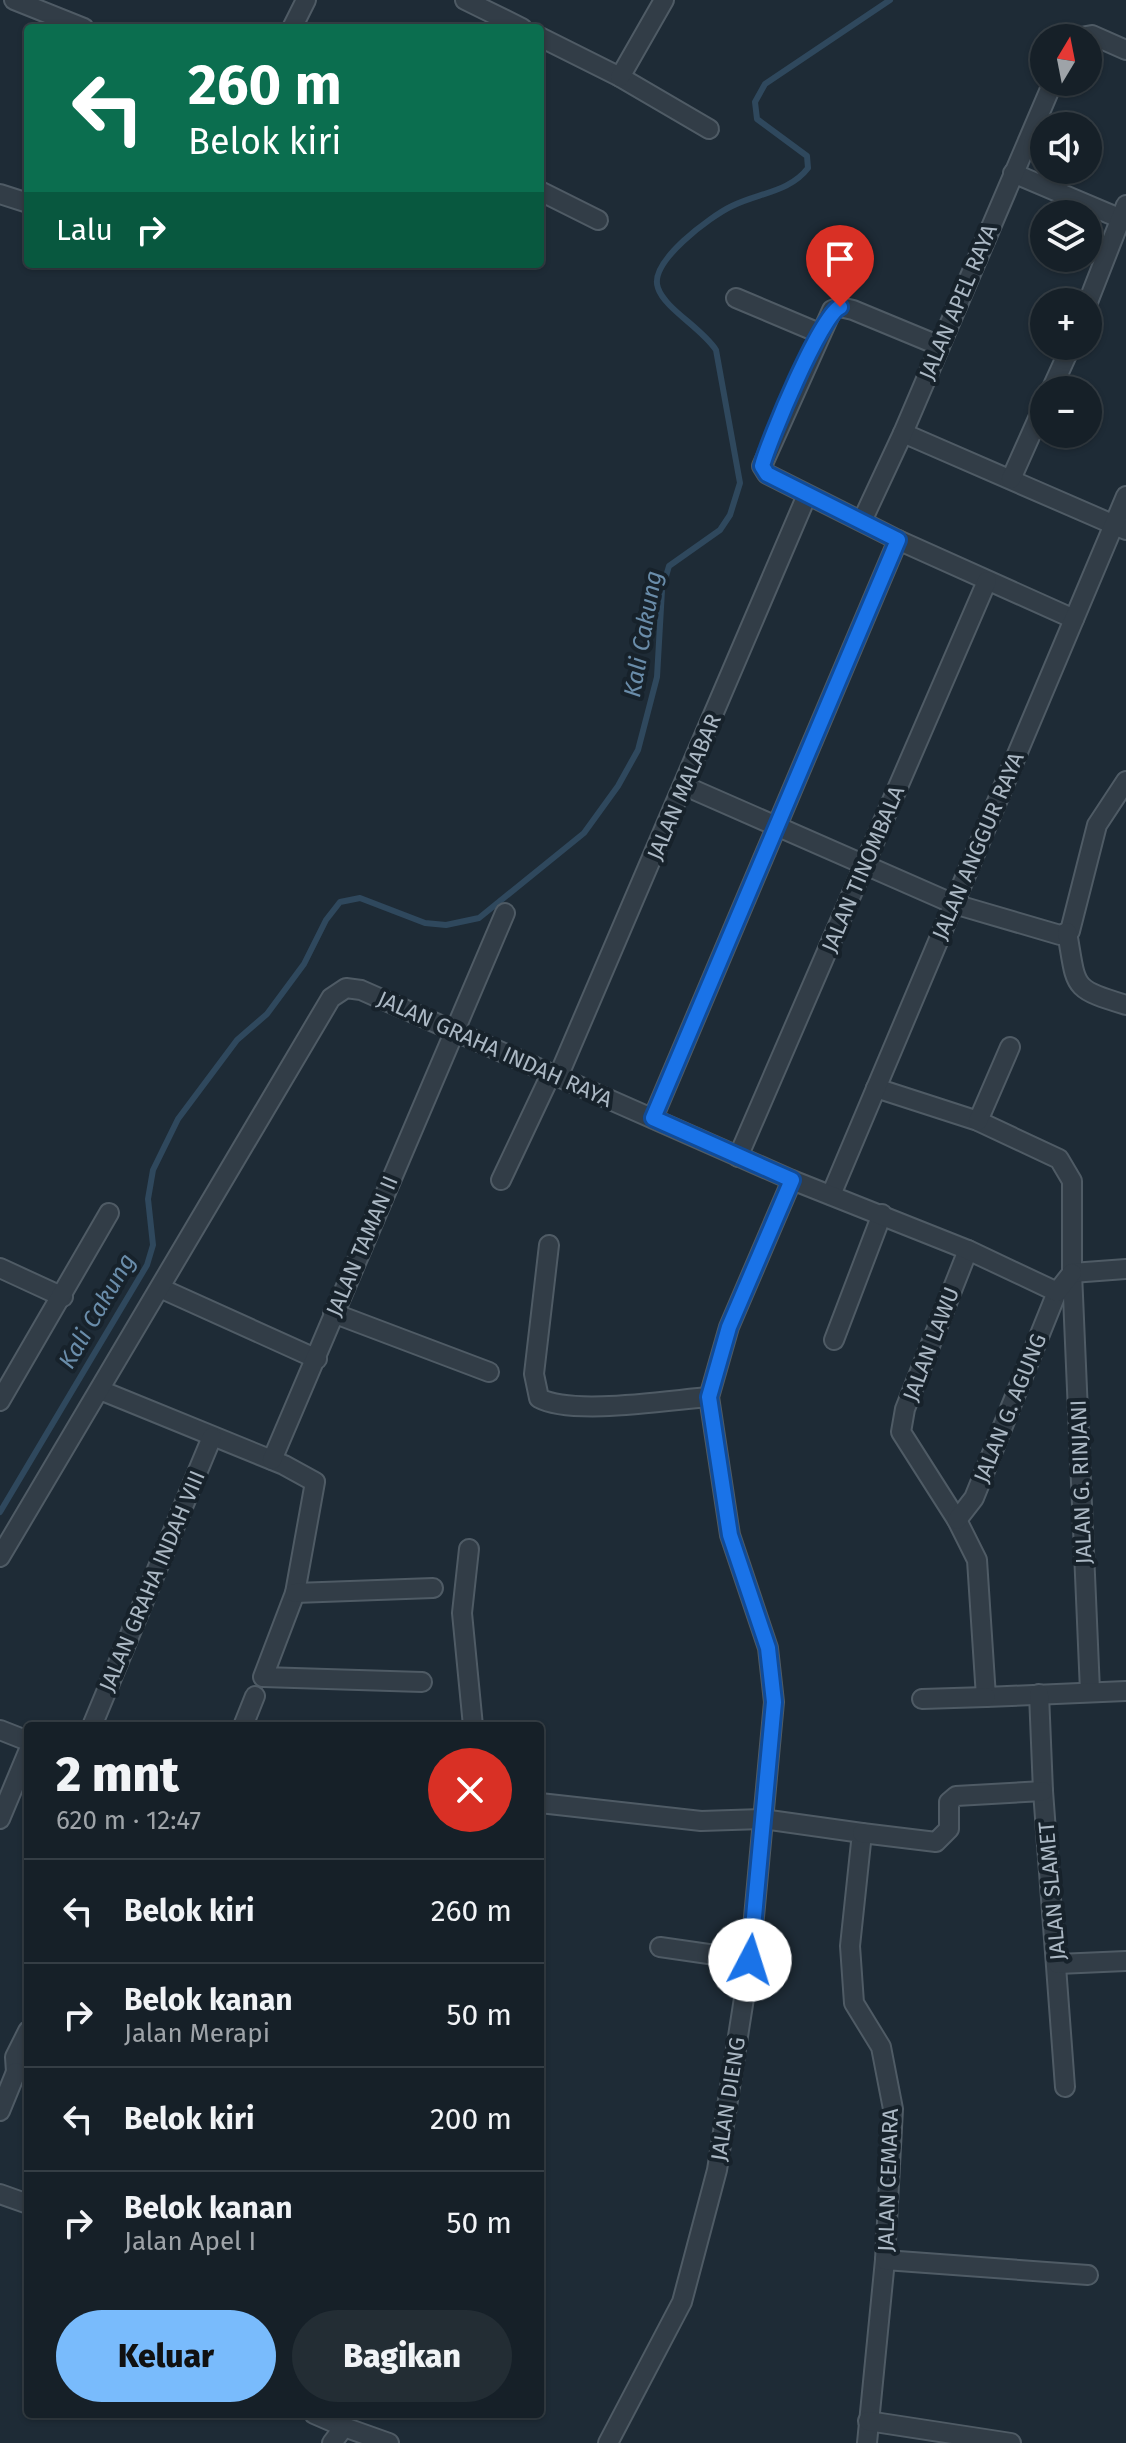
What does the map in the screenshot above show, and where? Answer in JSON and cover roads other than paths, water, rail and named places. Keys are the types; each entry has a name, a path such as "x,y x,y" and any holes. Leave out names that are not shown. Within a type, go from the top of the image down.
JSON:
{"street":[{"path":"14,0 74,24"},
{"path":"294,24 306,0"},
{"path":"620,77 664,0"},
{"path":"470,1 514,24"},
{"path":"544,39 620,77 709,129"},
{"path":"1102,39 1126,50"},
{"name":"JALAN APEL RAYA","path":"862,521 903,433 1047,96"},
{"path":"1013,173 1124,215 1094,288"},
{"path":"544,193 598,220"},
{"path":"0,194 24,202"},
{"path":"736,298 819,333"},
{"path":"940,346 840,307 832,310 764,460 767,474 898,540 1074,619"},
{"path":"903,433 1120,527"},
{"path":"1011,479 1030,436"},
{"name":"JALAN MALABAR","path":"501,1180 555,1075 685,786 807,495"},
{"name":"JALAN ANGGUR RAYA","path":"831,1195 1074,619 1120,527 1126,496"},
{"path":"653,1118 898,540"},
{"name":"JALAN TINOMBALA","path":"738,1157 987,581"},
{"path":"1126,781 1097,825 1067,932 1078,986 1085,992 1126,1005"},
{"path":"685,786 954,904 1060,935 1067,932"},
{"name":"JALAN TAMAN II","path":"272,1460 505,913"},
{"name":"JALAN GRAHA INDAH RAYA","path":"0,1557 331,998 346,988 361,990 738,1157 968,1250 1057,1292"},
{"path":"978,1121 1010,1047"},
{"name":"JALAN G. RINJANI","path":"876,1088 978,1121 1059,1159 1072,1181 1072,1273 1090,1691"},
{"name":"JALAN DIENG","path":"608,2443 682,2302 717,2170 750,1960 774,1702 768,1648 730,1535 709,1397 729,1327 792,1180"},
{"path":"2,1394 63,1297 109,1213"},
{"path":"834,1340 882,1214"},
{"path":"549,1245 534,1374 539,1398 548,1403 611,1406 709,1397"},
{"name":"JALAN LAWU","path":"957,1520 901,1432 905,1409 968,1250"},
{"path":"0,1268 63,1297"},
{"path":"1057,1292 1072,1273 1126,1269"},
{"path":"160,1288 317,1359"},
{"name":"JALAN G. AGUNG","path":"957,1520 974,1498 1057,1292"},
{"path":"333,1313 489,1372"},
{"path":"100,1390 272,1460 315,1482 295,1593 263,1677 422,1682"},
{"name":"JALAN GRAHA INDAH VIII","path":"94,1722 212,1437"},
{"path":"957,1520 977,1560 986,1697"},
{"path":"469,1549 462,1613 473,1722"},
{"path":"295,1593 433,1588"},
{"path":"922,1699 1126,1691"},
{"name":"JALAN SLAMET","path":"1039,1694 1043,1791 1065,2087"},
{"path":"245,1722 255,1696"},
{"path":"0,1730 24,1739"},
{"path":"0,1819 24,1762"},
{"path":"544,1803 701,1821 762,1819 936,1842 949,1829 949,1802 956,1796 1043,1791"},
{"name":"JALAN CEMARA","path":"862,1833 850,1946 854,2003 881,2047 893,2109 885,2260 867,2443"},
{"path":"660,1947 750,1960"},
{"path":"1058,1964 1126,1961"},
{"path":"0,2111 15,2071 15,2057 24,2039"},
{"path":"0,2194 24,2203"},
{"path":"885,2260 1088,2275"},
{"path":"323,2418 389,2443"},
{"path":"868,2421 1011,2443"},
{"path":"332,2443 344,2427"}],"waterway":[{"name":"Kali Cakung","path":"0,1512 147,1265 153,1245 148,1199 153,1170 178,1119 237,1040 267,1014 304,964 326,920 340,902 360,898 425,923 446,925 479,918 584,833 618,786 638,750 657,677 662,590 669,566 720,530 730,515 740,483 716,350 662,296 657,277 671,253 710,219 732,206 783,187 808,168 807,156 757,119 755,102 765,84 890,0"}]}
